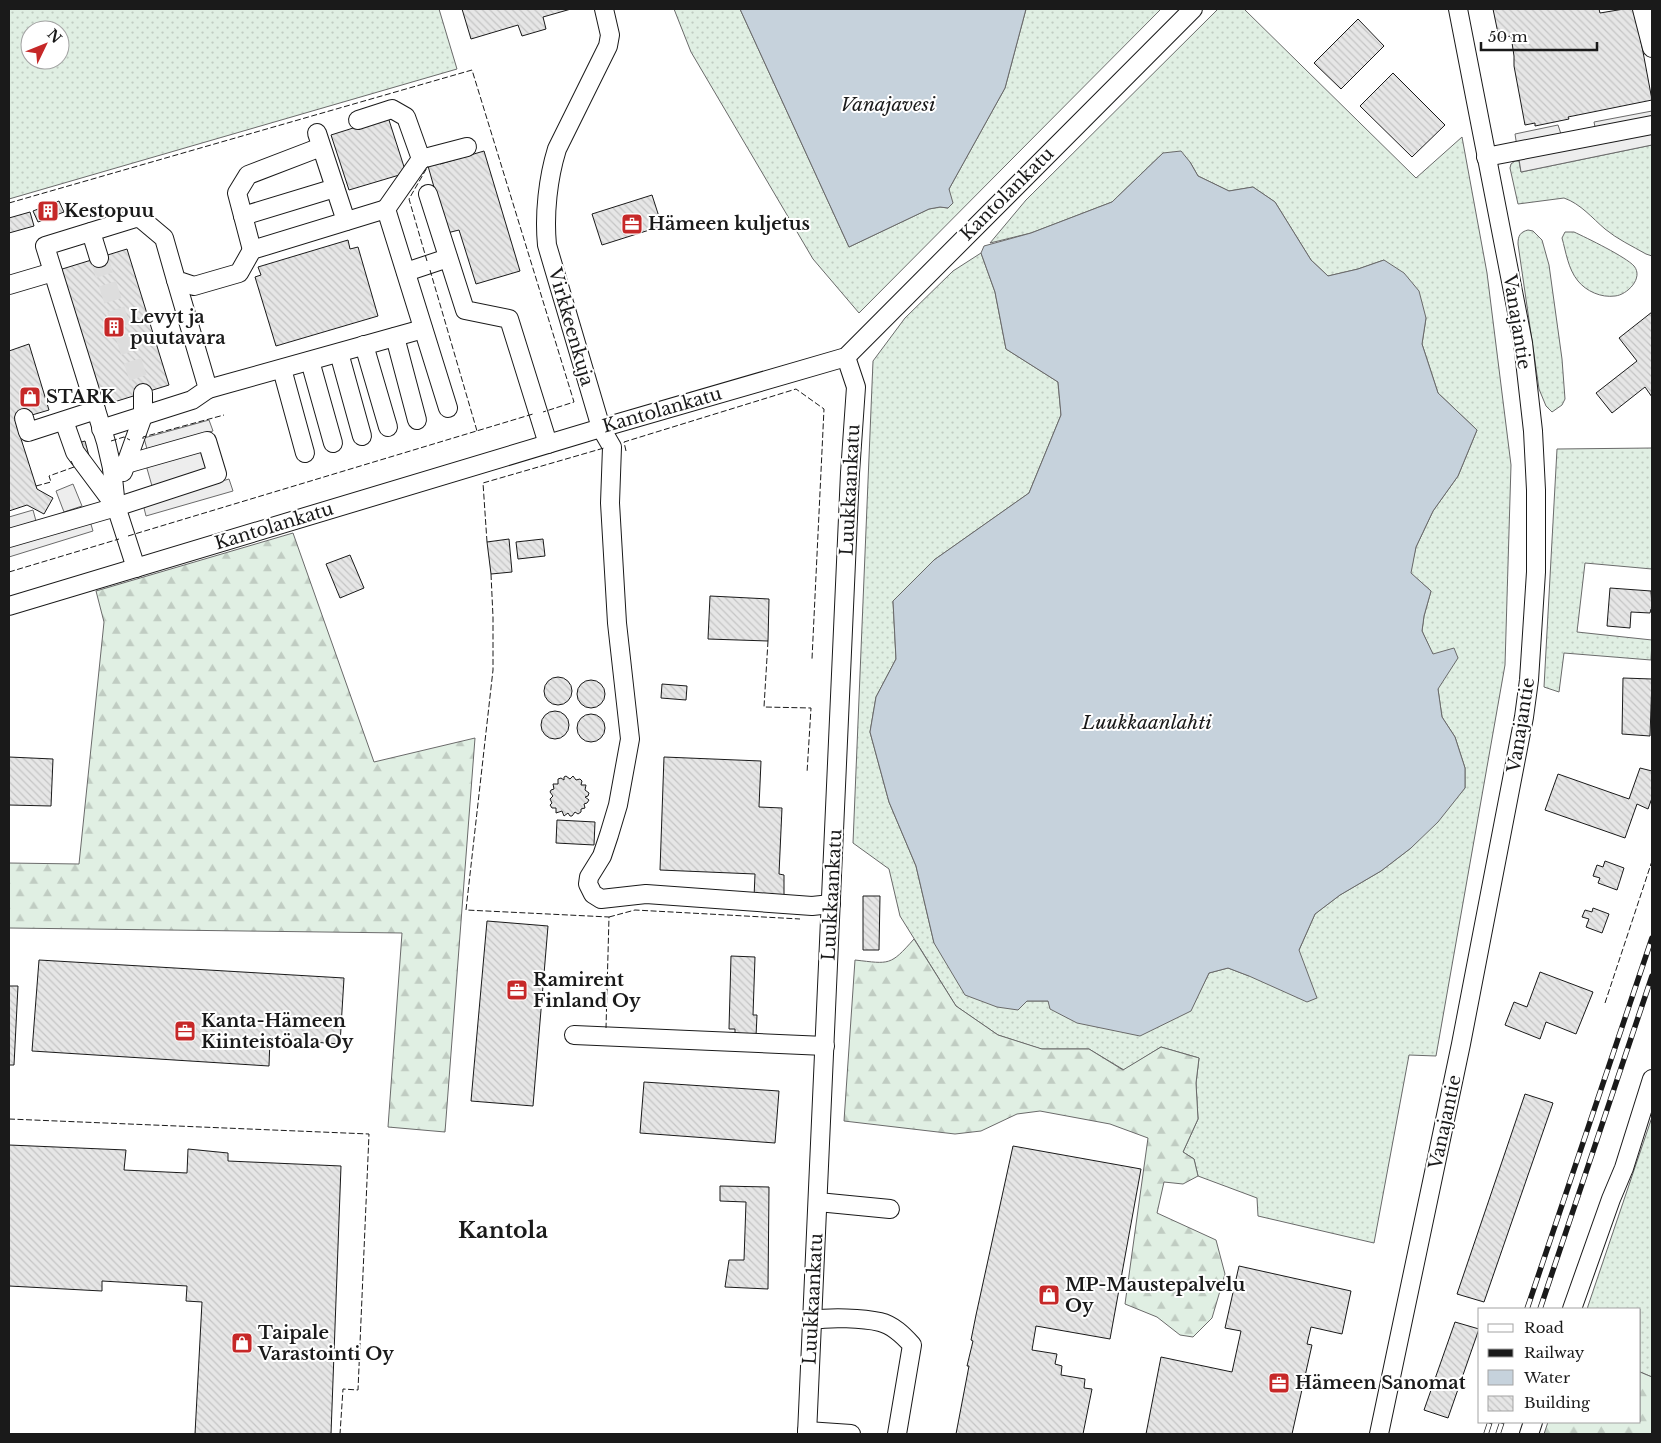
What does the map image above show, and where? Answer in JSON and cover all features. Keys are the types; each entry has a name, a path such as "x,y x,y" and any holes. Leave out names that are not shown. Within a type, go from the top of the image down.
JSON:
{"street":[{"name":"Virkkeenkuja","path":"604,9 610,35 608,46 557,148 553,162 545,224 547,245 601,428 612,446 610,503 617,623 630,739 618,805 602,856 588,884 592,894 601,899 646,894 812,906 831,904"},
{"name":"Kantolankatu","path":"9,606 846,356 1193,9"},
{"name":"Vanajantie","path":"1379,1434 1461,1044 1522,726 1529,680 1536,572 1536,490 1533,431 1523,343 1458,9"},
{"path":"1642,9 1652,48"},
{"path":"358,120 392,109 406,116 420,159"},
{"path":"1486,157 1652,125"},
{"path":"252,250 237,194 248,175 319,140 346,221"},
{"path":"176,280 194,286 239,273 252,250 386,209 420,159 467,147"},
{"path":"243,216 335,188"},
{"path":"428,194 465,310 509,319 548,444"},
{"path":"386,209 448,408"},
{"path":"136,568 116,507 45,246 139,217 164,238 208,390"},
{"path":"91,232 99,258"},
{"path":"406,272 448,258"},
{"path":"9,285 53,272"},
{"path":"101,430 192,400 208,390 423,329"},
{"path":"395,337 417,420"},
{"path":"364,345 388,427"},
{"path":"339,353 362,436"},
{"name":"Luukkaankatu","path":"807,1433 850,473 856,387 846,356"},
{"path":"310,361 333,443"},
{"path":"282,369 305,453"},
{"path":"118,466 135,442 143,416 143,393"},
{"path":"24,418 28,432 91,412"},
{"path":"91,412 118,466 116,507"},
{"path":"64,421 75,452 116,507"},
{"path":"9,538 116,507 217,474 207,441 118,466"},
{"path":"574,1035 825,1046"},
{"path":"1572,1308 1624,1168 1652,1079"},
{"path":"818,1202 890,1209"},
{"path":"812,1320 827,1318 881,1322 901,1332 912,1345 897,1434"},
{"path":"807,1433 851,1434"}],"green space":[{"path":"9,9 439,9 457,69 9,199"},
{"path":"674,9 740,9 849,247 929,209 948,208 949,189 1005,88 1026,9 1161,9 859,313 813,259 691,52"},
{"path":"1218,9 1244,9 1416,178 1462,137 1487,273 1511,465 1505,665 1436,1056 1409,1055 1374,1243 1258,1216 1257,1198 1198,1176 1194,1159 1183,1152 1198,1119 1196,1083 1199,1058 1161,1047 1124,1070 1089,1049 1041,1049 998,1035 956,1006 900,916 889,869 853,843 873,361 905,318 953,271 981,253 995,292 1006,349 1058,382 1061,415 1029,493 934,560 893,601 896,659 876,697 870,732 889,802 916,866 934,943 1027,1001 1190,1011 1209,973 1228,968 1249,976 1299,950 1315,914 1340,895 1381,871 1411,848 1465,788 1465,768 1455,737 1442,717 1433,655 1422,631 1431,591 1410,573 1416,547 1433,511 1458,476 1477,430 1438,393 1422,344 1426,318 1384,260 1358,269 1328,276 1311,260 1275,202 1253,187 1229,191 1198,176 1190,162 1163,153 1112,202 1031,233 990,243 1026,200"},
{"path":"1652,145 1652,256 1614,236 1581,208 1564,198 1518,204 1510,168 1511,164 1515,161 1519,161 1521,172"},
{"path":"1528,230 1533,231 1542,240 1549,265 1562,359 1565,399 1562,405 1552,412 1546,406 1539,389 1518,244 1520,235"},
{"path":"1565,232 1574,232 1630,262 1637,271 1636,281 1624,293 1615,296 1599,295 1585,288 1578,281 1570,266 1562,238"},
{"path":"1652,448 1652,569 1585,563 1577,632 1652,640 1651,660 1564,653 1559,692 1544,687 1557,449"},
{"path":"293,533 374,762 475,738 445,1132 388,1127 402,933 9,928 9,863 79,864 104,622 96,591"},
{"path":"914,939 956,1006 998,1035 1042,1049 1089,1049 1123,1070 1161,1047 1199,1058 1196,1083 1198,1119 1183,1152 1194,1159 1198,1176 1183,1184 1164,1182 1157,1213 1216,1240 1225,1274 1212,1318 1193,1337 1180,1335 1157,1317 1125,1304 1148,1138 1110,1124 1040,1111 1017,1114 981,1131 955,1134 844,1121 855,960 889,961 900,954"},
{"path":"1652,1117 1652,1377 1641,1372 1641,1308 1587,1308"},
{"path":"1641,1372 1652,1377 1652,1434 1544,1434 1548,1423 1641,1423"}],"shaded area":[{"path":"1652,111 1652,145 1521,172 1515,134 1558,125 1561,134 1595,127 1594,122"},
{"path":"209,420 213,431 147,449 144,438"},
{"path":"202,448 208,469 152,486 146,465"},
{"path":"229,479 233,491 146,516 143,504"},
{"path":"73,484 82,506 64,512 56,491"},
{"path":"33,510 36,521 9,529 9,517"},
{"path":"90,521 93,531 9,557 9,545"}],"water":[{"name":"Vanajavesi","path":"740,9 1026,9 1005,88 949,189 953,203 948,208 929,209 849,247"},
{"name":"Luukkaanlahti","path":"1181,151 1198,176 1229,191 1253,187 1275,202 1311,260 1328,276 1358,269 1384,260 1404,273 1419,291 1426,318 1422,344 1438,393 1477,430 1458,476 1433,511 1416,547 1411,573 1431,591 1422,631 1433,654 1454,648 1458,658 1438,689 1442,717 1455,737 1465,768 1465,788 1438,822 1411,848 1381,871 1340,895 1315,914 1299,950 1317,998 1307,1002 1228,968 1209,973 1191,1011 1140,1036 1077,1023 1050,1009 1048,1001 1027,1001 1018,1010 997,1007 965,995 934,943 916,866 889,802 870,732 876,697 896,659 893,601 934,560 1029,493 1061,415 1058,382 1006,349 995,292 981,253 984,246 1031,233 1112,202 1163,153"}],"building":[{"path":"462,9 571,9 543,17 546,29 522,36 518,25 471,39"},
{"path":"1493,9 1599,9 1600,13 1635,9 1652,100 1568,117 1569,119 1535,126 1535,123 1525,125 1514,66 1511,36 1499,38"},
{"path":"1358,19 1384,46 1341,89 1314,63"},
{"path":"1393,73 1445,125 1412,157 1360,106"},
{"path":"388,117 406,173 349,190 331,135"},
{"path":"484,151 520,271 476,284 459,230 447,233 428,166"},
{"path":"652,195 662,226 602,245 592,214"},
{"name":"Kestopuu","path":"59,201 64,212 38,222 33,211"},
{"path":"30,212 34,226 9,233 9,218"},
{"path":"348,240 350,249 358,247 378,316 276,346 255,277 261,275 258,267"},
{"name":"Levyt ja puutavara","path":"127,249 169,385 101,406 59,270"},
{"path":"1652,312 1652,397 1645,387 1612,413 1596,393 1637,361 1619,338"},
{"path":"29,344 49,410 15,420 37,489 53,498 44,514 27,505 9,511 9,351"},
{"path":"85,441 89,456 82,458 78,443"},
{"path":"509,539 512,572 491,574 487,542"},
{"path":"543,539 545,556 518,559 516,542"},
{"path":"350,555 364,588 340,598 326,564"},
{"path":"1610,588 1651,591 1652,609 1650,613 1631,612 1630,628 1607,626"},
{"path":"710,596 769,599 768,641 708,639"},
{"path":"558,677 568,681 572,691 568,701 558,705 548,701 544,691 548,681"},
{"path":"1623,678 1652,679 1650,736 1622,734"},
{"path":"591,680 601,684 605,694 601,704 591,708 581,704 577,694 581,684"},
{"path":"662,684 687,686 686,700 661,698"},
{"path":"555,711 565,715 569,725 565,735 555,739 545,735 541,725 545,715"},
{"path":"591,714 601,718 605,728 601,738 591,742 581,738 577,728 581,718"},
{"path":"9,757 53,759 51,806 9,805"},
{"path":"664,757 761,761 759,807 782,808 779,874 784,875 784,899 754,898 755,874 660,870"},
{"path":"1640,768 1652,771 1652,798 1648,809 1637,804 1625,838 1545,810 1558,774 1629,799"},
{"path":"566,776 570,779 573,776 576,780 580,779 582,781 581,785 586,785 585,790 589,793 585,797 589,800 584,804 585,808 581,809 581,812 578,814 575,812 572,816 568,813 564,816 562,811 556,813 556,808 552,808 550,805 552,803 550,799 553,796 550,792 554,789 553,784 558,784 558,779 564,780"},
{"path":"557,820 595,822 594,845 556,843"},
{"path":"1605,861 1624,868 1617,890 1598,883 1600,878 1593,876 1597,865 1603,867"},
{"path":"863,896 880,896 879,950 863,950"},
{"path":"1593,908 1609,914 1602,933 1586,927 1589,919 1582,917 1585,910 1592,912"},
{"path":"487,921 548,926 533,1106 471,1101"},
{"path":"731,956 755,957 753,1015 757,1015 756,1036 735,1035 735,1029 729,1029"},
{"path":"39,960 344,978 340,1044 270,1039 269,1066 32,1051"},
{"path":"1540,972 1593,992 1576,1034 1546,1022 1540,1039 1505,1025 1514,1002 1527,1007"},
{"path":"9,986 18,986 14,1065 9,1065"},
{"path":"644,1082 779,1091 775,1143 640,1133"},
{"path":"1525,1094 1553,1103 1484,1302 1457,1294"},
{"path":"9,1145 126,1150 124,1170 187,1173 188,1149 228,1153 228,1161 341,1166 331,1434 195,1434 202,1302 186,1301 187,1286 102,1281 102,1291 9,1286"},
{"name":"MP-Maustepalvelu Oy","path":"1013,1146 1141,1169 1110,1339 1036,1326 1032,1350 1057,1354 1055,1364 1062,1366 1061,1375 1085,1379 1084,1388 1092,1389 1083,1434 956,1434 973,1341 971,1340"},
{"path":"720,1186 769,1187 768,1289 725,1287 729,1260 744,1260 746,1202 720,1201"},
{"path":"1239,1266 1351,1291 1342,1334 1311,1327 1307,1344 1312,1345 1292,1434 1146,1434 1161,1357 1232,1372 1241,1331 1225,1328"},
{"path":"1455,1322 1478,1329 1448,1418 1424,1410"}],"tunnel":[{"path":"99,258 143,393"}],"railway":[{"path":"1527,1308 1652,938"},
{"path":"1540,1308 1652,976"},
{"path":"1486,1434 1490,1423"},
{"path":"1498,1434 1502,1423"}],"fence":[{"path":"9,203 472,70 574,402 543,412"},
{"path":"427,261 409,199 428,166"},
{"path":"430,270 477,431"},
{"path":"626,451 624,442 796,389 824,409 812,659"},
{"path":"128,536 533,414"},
{"path":"143,439 143,437 224,415"},
{"path":"111,441 124,437 130,440"},
{"path":"487,542 483,483 604,448"},
{"path":"36,486 51,482 49,476 74,467 71,461"},
{"path":"9,572 119,539"},
{"path":"491,574 493,670 466,910 609,917 606,1028"},
{"path":"768,641 764,707 811,708 807,773"},
{"path":"1605,1003 1652,861"},
{"path":"609,917 635,910 800,919"},
{"path":"9,1119 369,1134 358,1390 343,1389 340,1434"}],"place":[{"name":"Kestopuu","path":"48,211"},
{"name":"Hämeen kuljetus","path":"632,224"},
{"name":"Levyt ja puutavara","path":"114,327"},
{"name":"STARK","path":"30,397"},
{"name":"Ramirent Finland Oy","path":"517,990"},
{"name":"Kanta-Hämeen Kiinteistöala Oy","path":"185,1031"},
{"name":"MP-Maustepalvelu Oy","path":"1049,1295"},
{"name":"Taipale Varastointi Oy","path":"242,1343"},
{"name":"Hämeen Sanomat","path":"1279,1383"}],"district":[{"name":"Kantola","path":"503,1230"}]}
